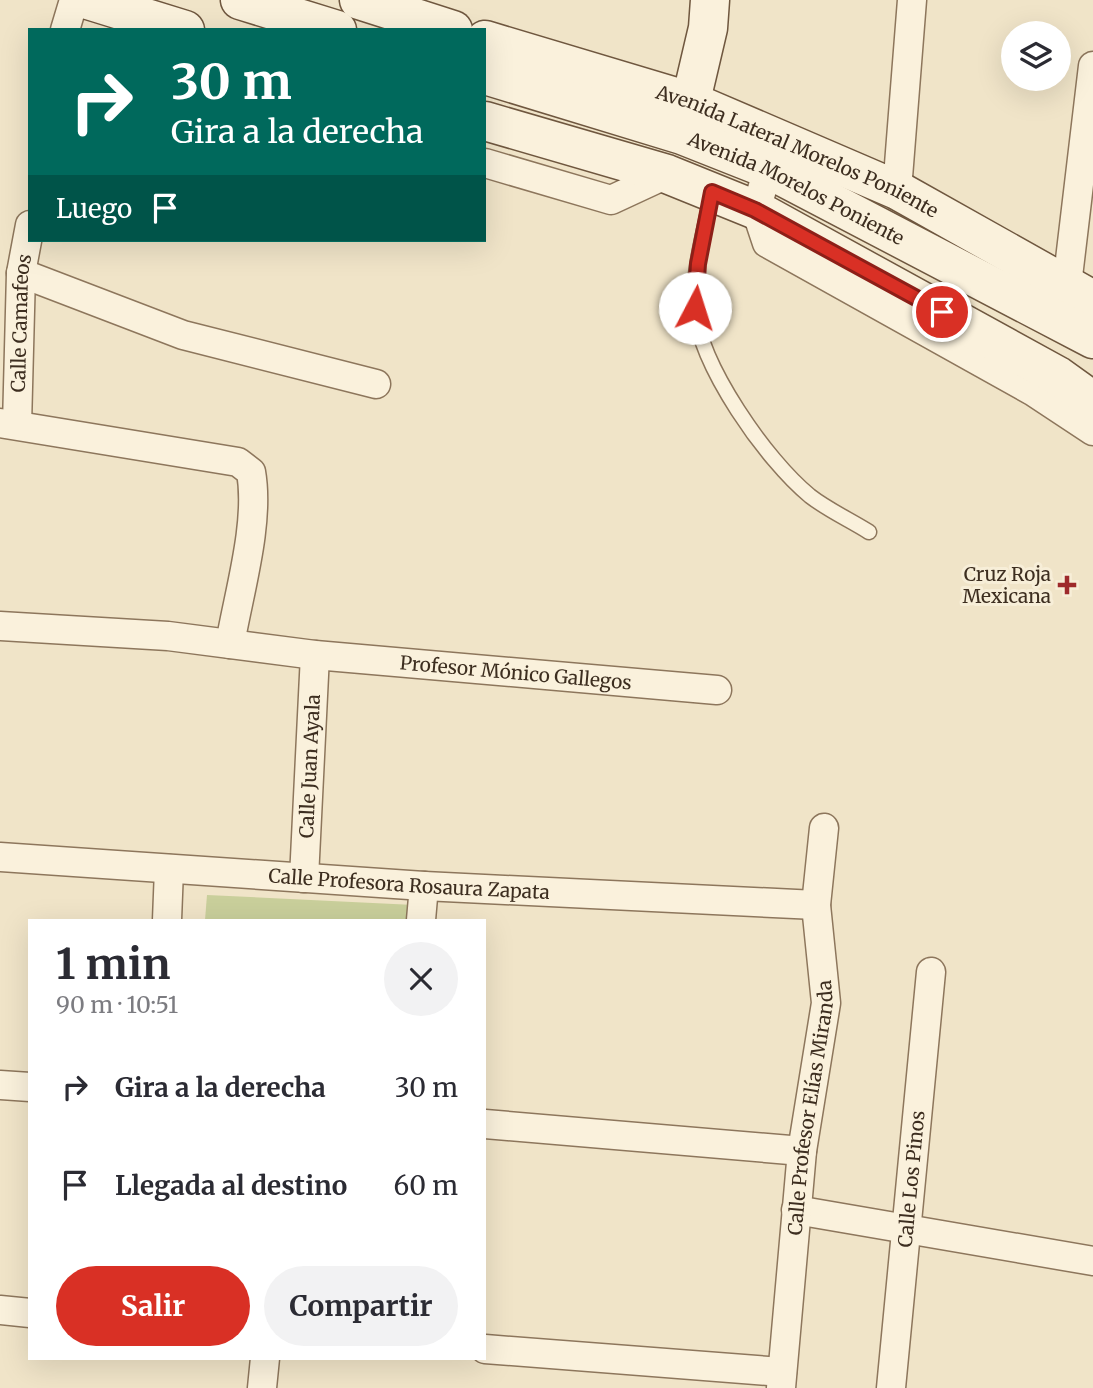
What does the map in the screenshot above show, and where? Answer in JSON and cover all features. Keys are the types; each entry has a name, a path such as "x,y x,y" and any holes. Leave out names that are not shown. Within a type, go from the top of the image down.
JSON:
{"main road":[{"path":"88,0 179,28"},
{"path":"240,0 331,28"},
{"path":"359,0 447,28"},
{"path":"667,174 687,118 708,28 710,0"},
{"name":"Avenida Lateral Morelos Poniente","path":"486,40 687,118 897,190 1080,293"},
{"name":"Avenida Morelos Poniente","path":"486,75 687,118 768,169 1093,339"},
{"name":"Avenida Morelos Poniente","path":"486,121 667,174 755,210 1058,376 1093,401"}],"street":[{"path":"66,28 74,0"},
{"path":"897,190 912,0"},
{"path":"1080,293 1093,65"},
{"path":"486,163 611,200 667,174"},
{"path":"768,169 755,210 766,243 1034,392 1093,431"},
{"name":"Calle Camafeos","path":"9,424 22,273 28,237"},
{"path":"22,273 183,335 376,384"},
{"path":"9,424 238,462 251,472 254,488 246,556 230,644"},
{"name":"Profesor Mónico Gallegos","path":"0,626 168,636 316,654 717,690"},
{"name":"Calle Juan Ayala","path":"304,878 316,654"},
{"name":"Calle Profesor Elías Miranda","path":"781,1380 802,1151 826,1003 816,905 824,828"},
{"name":"Calle Profesora Rosaura Zapata","path":"0,857 424,886 816,905"},
{"path":"167,919 169,869"},
{"path":"421,919 424,886"},
{"name":"Calle Los Pinos","path":"891,1388 931,972"},
{"path":"0,1085 28,1087"},
{"path":"486,1124 802,1151"},
{"path":"796,1210 1093,1261"},
{"path":"0,1310 28,1312"},
{"path":"486,1349 781,1380"},
{"path":"262,1388 265,1360"}],"lane":[{"path":"712,192 698,264 695,308 701,341 712,366 765,450 811,496 869,532"}],"green space":[{"path":"207,895 414,905 413,919 205,919"}],"place":[{"name":"Cruz Roja Mexicana","path":"1067,585"}],"route":[{"path":"695,308 698,264 712,192 755,210 942,312"}]}
